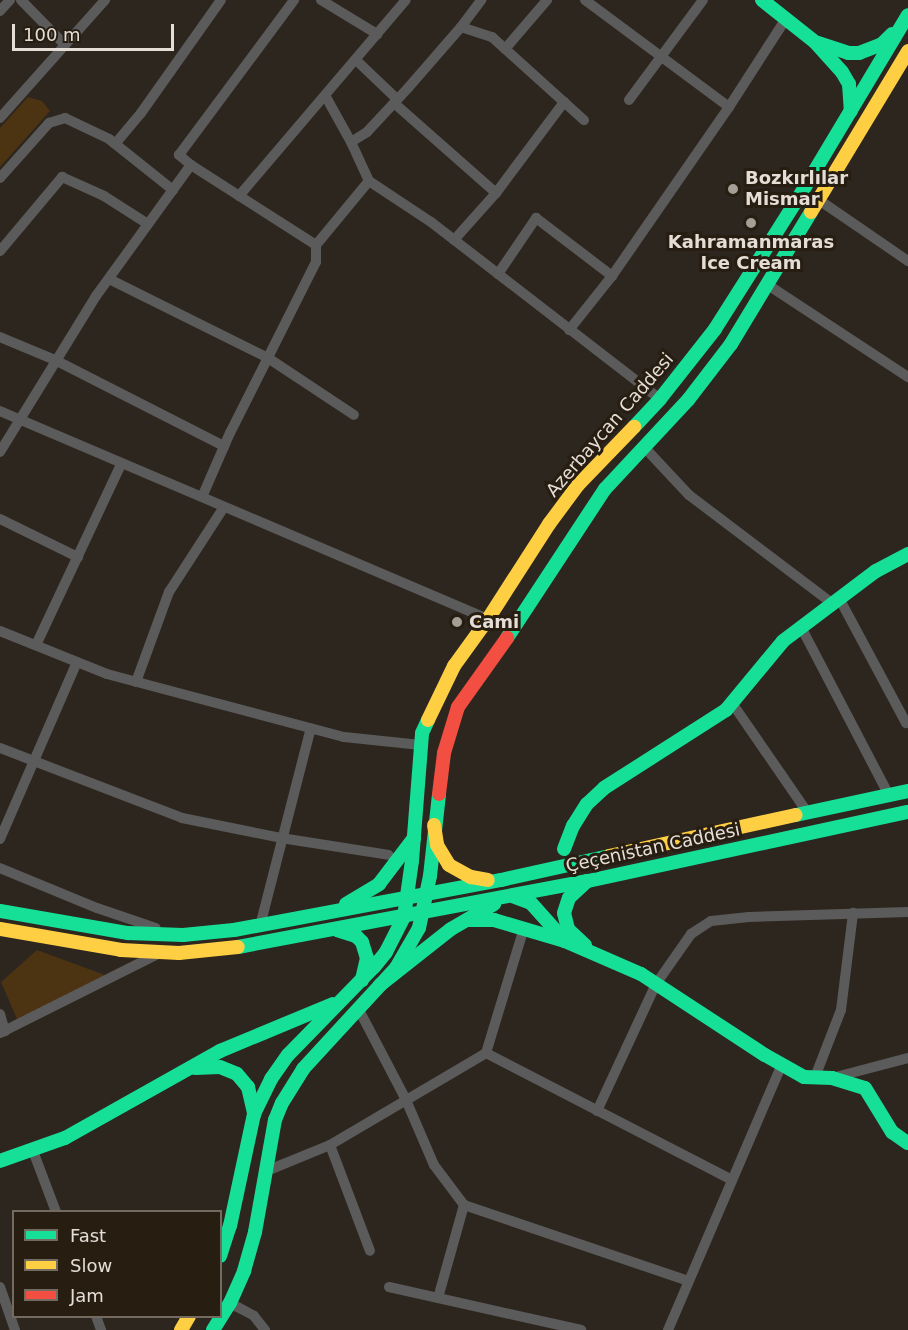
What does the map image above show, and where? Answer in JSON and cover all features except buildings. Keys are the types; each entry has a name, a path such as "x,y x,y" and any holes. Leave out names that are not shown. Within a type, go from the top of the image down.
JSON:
{"main road":[{"path":"765,1 785,20 815,42 842,72 849,84 851,111"},
{"name":"Azerbaycan Caddesi","path":"254,1114 271,1079 288,1055 362,980 386,952 404,917 414,837 422,733 454,666 488,619 549,524 578,485 660,399 715,329 750,277 908,15"},
{"path":"815,42 848,53 859,53 882,44 899,27"},
{"path":"222,1316 244,1271 255,1232 264,1172 275,1120 282,1102 303,1069 380,985 405,954 423,914 444,753 458,707 488,667 587,513 605,489 688,400 731,344 907,54"},
{"path":"564,849 573,826 587,804 604,788 726,710 783,640 876,571 908,554"},
{"name":"Çeçenistan Caddesi","path":"0,911 95,929 183,935 260,926 501,880 908,791"},
{"name":"Çeçenistan Caddesi","path":"0,929 96,947 159,953 226,949 423,914 588,881 908,812"},
{"path":"434,825 437,844 444,860 452,867 471,877 501,880"},
{"path":"330,913 379,884 399,861 414,837"},
{"path":"588,881 569,898 564,913 573,935 592,950"},
{"path":"380,985 466,920 512,896 531,903 565,941"},
{"path":"466,920 494,920 592,950 656,984 804,1077 832,1078 865,1088 892,1132 908,1143"},
{"path":"333,930 356,936 362,942 367,958 362,980"},
{"path":"0,1161 65,1138 220,1051 316,1012 349,993"},
{"path":"192,1068 220,1066 237,1074 248,1087 254,1114 230,1226 222,1250"}],"street":[{"path":"0,11 10,0"},
{"path":"21,0 65,45"},
{"path":"0,118 105,0"},
{"path":"115,144 141,113 221,0"},
{"path":"294,0 179,155 316,245"},
{"path":"321,0 377,34"},
{"path":"239,196 326,97 406,0"},
{"path":"351,142 367,132 461,27 481,0"},
{"path":"505,49 547,0"},
{"path":"585,0 729,107"},
{"path":"629,99 703,0"},
{"path":"569,330 612,276 729,107 785,20"},
{"path":"461,27 492,37 584,120"},
{"path":"356,60 395,101 496,193"},
{"path":"326,97 369,181 454,240 660,399"},
{"path":"454,240 496,193 564,102"},
{"path":"0,178 49,123 65,118 91,129 115,144 173,190"},
{"path":"0,452 55,360 109,279 191,165"},
{"path":"0,251 62,177 104,196 148,224"},
{"path":"202,497 224,446 316,262 316,245 369,181"},
{"path":"819,200 908,261"},
{"path":"498,274 536,218 612,276"},
{"path":"109,279 268,358 354,415"},
{"path":"768,285 908,377"},
{"path":"0,337 55,360 224,446"},
{"path":"0,411 488,619"},
{"path":"645,448 689,495 836,601 906,723 908,722"},
{"path":"36,645 121,464"},
{"path":"136,682 169,592 224,507"},
{"path":"0,519 78,557"},
{"path":"801,627 889,795"},
{"path":"0,631 77,662 136,682 344,737 421,745"},
{"path":"0,839 77,662"},
{"path":"732,703 808,813"},
{"path":"260,926 311,728"},
{"path":"0,748 182,818 281,838 389,855"},
{"path":"0,868 97,908 148,926 183,935"},
{"path":"597,1111 656,984 691,934 711,921 749,917 908,912"},
{"path":"815,1077 841,1010 853,913"},
{"path":"264,1172 330,1145 486,1053 524,928"},
{"path":"0,1014 3,1032 159,953"},
{"path":"358,1008 406,1100 434,1165 464,1205 689,1281"},
{"path":"486,1053 732,1180"},
{"path":"832,1078 908,1058"},
{"path":"668,1330 782,1064"},
{"path":"330,1145 370,1251"},
{"path":"33,1151 55,1210"},
{"path":"438,1298 464,1205"},
{"path":"0,1287 5,1321 15,1330"},
{"path":"389,1287 581,1330"},
{"path":"230,1303 254,1316 265,1330"}],"shaded area":[{"path":"28,97 42,101 50,111 0,167 0,128"},
{"path":"37,950 105,975 17,1019 1,982"}],"traffic: fast":[{"path":"762,0 815,42 842,72 849,84 851,111"},
{"path":"634,427 660,399 715,329 802,192 908,15"},
{"path":"818,43 848,53 859,53 882,44 892,34"},
{"path":"507,638 605,489 688,400 731,344 811,212"},
{"path":"564,849 573,826 587,804 604,788 726,710 783,641 876,571 908,554"},
{"path":"222,1250 230,1226 254,1114 271,1079 288,1055 374,967 386,952 404,917 412,861 422,733 428,720"},
{"path":"796,815 908,791"},
{"path":"222,1316 244,1271 255,1232 275,1120 282,1103 303,1069 396,968 419,928 430,876 439,794"},
{"path":"238,947 588,881 908,812"},
{"path":"346,904 379,884 414,838"},
{"path":"0,911 128,933 183,935 234,930 501,880 609,856"},
{"path":"585,945 568,929 564,913 569,898 587,881"},
{"path":"512,896 531,903 565,941 641,974 765,1055 804,1077 832,1078 865,1088 892,1132 908,1143"},
{"path":"380,985 451,929 494,904"},
{"path":"467,920 494,920 565,941"},
{"path":"337,930 356,936 362,942 367,958 362,980"},
{"path":"0,1161 65,1138 220,1051 333,1004"},
{"path":"195,1068 220,1067 237,1074 248,1087 254,1114"},
{"path":"213,1330 221,1318"}],"traffic: slow":[{"path":"811,212 908,51"},
{"path":"428,720 454,666 488,619 549,524 578,485 634,427"},
{"path":"609,856 796,815"},
{"path":"434,825 437,845 449,865 471,877 488,880"},
{"path":"0,929 121,950 179,953 238,947"},
{"path":"181,1330 188,1318"}],"traffic: jam":[{"path":"439,794 444,753 458,707 507,638"}],"place":[{"name":"Bozkırlılar Mismar","path":"733,189"},
{"name":"Kahramanmaras Ice Cream","path":"751,223"},
{"name":"Cami","path":"457,622"}]}
